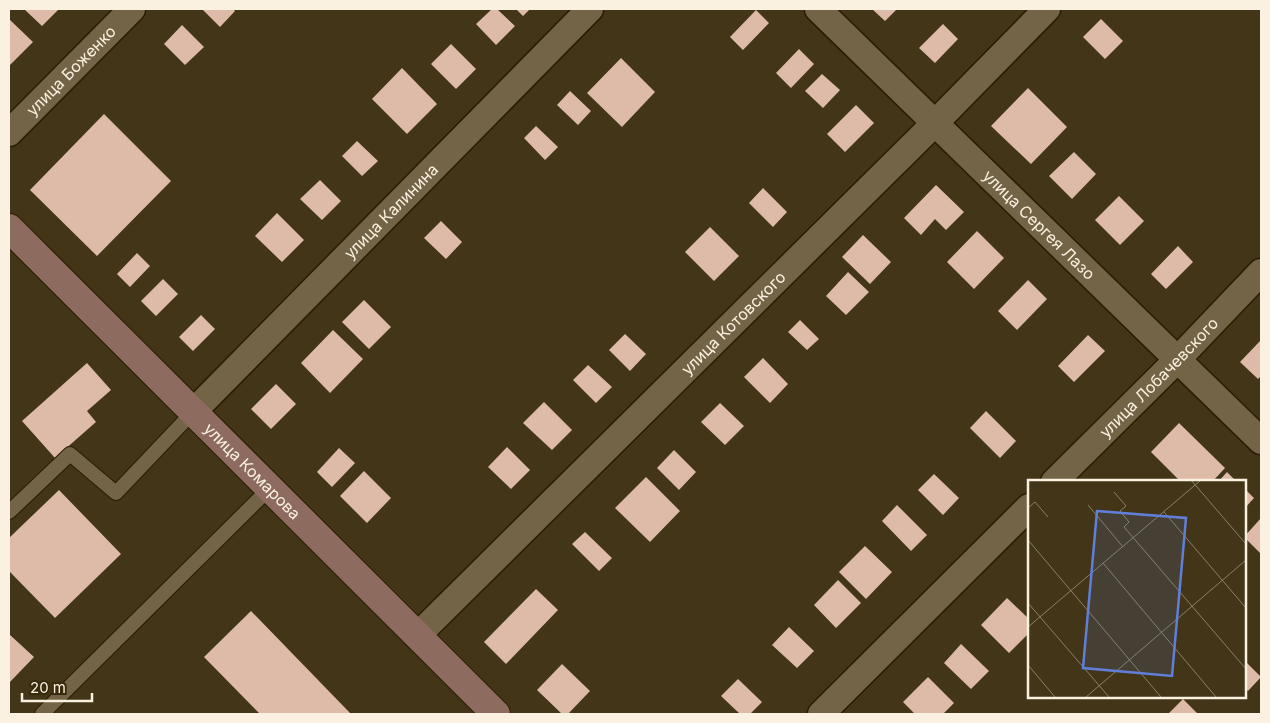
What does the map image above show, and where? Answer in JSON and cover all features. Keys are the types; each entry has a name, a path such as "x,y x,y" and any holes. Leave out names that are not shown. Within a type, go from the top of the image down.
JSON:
{"main road":[{"name":"улица Комарова","path":"9,228 496,714"}],"street":[{"name":"улица Боженко","path":"9,132 132,9"},
{"name":"улица Калинина","path":"193,412 590,9"},
{"name":"улица Сергея Лазо","path":"818,9 1261,441"},
{"name":"улица Котовского","path":"417,636 936,123 1047,9"},
{"name":"улица Лобачевского","path":"1056,480 1261,272"},
{"path":"821,714 1028,508"}],"lane":[{"path":"9,512 70,454 116,493 193,412"},
{"path":"42,714 269,489"}],"building":[{"path":"24,9 59,9 42,26"},
{"path":"202,9 233,9 235,11 220,27"},
{"path":"492,9 497,9 515,26 496,45 476,24"},
{"path":"516,9 530,9 523,16"},
{"path":"872,9 897,9 885,21"},
{"path":"756,10 769,23 743,50 730,37"},
{"path":"9,19 33,42 9,66"},
{"path":"1101,19 1123,41 1105,59 1083,37"},
{"path":"943,24 958,39 935,63 919,48"},
{"path":"182,25 204,47 185,65 164,44"},
{"path":"451,44 476,69 456,89 431,64"},
{"path":"799,49 814,64 791,88 776,73"},
{"path":"621,58 655,92 622,127 587,93"},
{"path":"402,68 437,104 407,134 372,99"},
{"path":"822,74 840,90 823,108 805,91"},
{"path":"1028,88 1067,127 1031,164 991,126"},
{"path":"570,91 591,111 578,125 557,105"},
{"path":"856,105 874,123 845,152 827,134"},
{"path":"104,114 171,181 97,256 30,190"},
{"path":"536,126 558,147 545,160 524,138"},
{"path":"357,141 378,161 362,176 342,156"},
{"path":"1074,152 1096,174 1072,199 1049,176"},
{"path":"320,180 341,201 322,220 300,199"},
{"path":"936,185 964,212 946,230 935,219 921,235 904,218"},
{"path":"763,188 787,212 773,227 749,203"},
{"path":"1119,196 1144,221 1120,245 1095,220"},
{"path":"277,213 304,240 282,262 255,236"},
{"path":"441,221 462,242 446,259 424,238"},
{"path":"710,227 739,256 714,281 685,252"},
{"path":"977,231 1004,258 974,289 947,262"},
{"path":"863,235 891,262 870,284 842,257"},
{"path":"1178,246 1193,262 1166,289 1151,274"},
{"path":"137,253 150,266 130,287 117,274"},
{"path":"848,272 869,292 846,315 826,296"},
{"path":"163,279 178,294 156,316 141,301"},
{"path":"1028,280 1047,299 1017,330 998,311"},
{"path":"364,300 391,327 369,349 342,322"},
{"path":"201,315 215,329 193,351 179,337"},
{"path":"800,320 819,339 807,350 788,332"},
{"path":"333,330 363,359 330,393 301,363"},
{"path":"625,334 646,354 630,371 609,350"},
{"path":"1088,335 1105,351 1074,382 1058,366"},
{"path":"1261,340 1261,376 1258,379 1240,362"},
{"path":"763,358 788,384 770,403 744,377"},
{"path":"87,363 111,390 87,411 96,422 55,458 22,421"},
{"path":"588,365 612,387 596,403 573,380"},
{"path":"276,384 296,404 271,429 251,409"},
{"path":"544,402 572,430 552,450 523,423"},
{"path":"720,403 744,426 725,445 701,422"},
{"path":"986,411 1016,441 1000,458 970,428"},
{"path":"1179,423 1225,468 1214,480 1179,480 1151,452"},
{"path":"507,447 530,470 511,489 488,467"},
{"path":"339,448 355,463 332,487 317,472"},
{"path":"674,450 696,472 679,490 657,468"},
{"path":"364,471 391,498 367,523 340,496"},
{"path":"1227,472 1235,480 1220,480"},
{"path":"934,474 959,498 943,515 918,490"},
{"path":"646,477 680,511 650,542 615,508"},
{"path":"1245,489 1254,498 1245,508"},
{"path":"59,490 121,554 55,618 9,573 9,538"},
{"path":"897,505 927,535 911,551 882,521"},
{"path":"1261,518 1261,554 1245,538"},
{"path":"585,532 612,558 599,571 572,544"},
{"path":"865,546 892,572 866,599 839,572"},
{"path":"838,580 861,603 836,628 814,605"},
{"path":"536,589 558,610 506,664 484,642"},
{"path":"1007,598 1028,618 1028,634 1009,653 981,625"},
{"path":"251,611 351,714 260,714 204,657"},
{"path":"789,627 814,651 797,668 772,645"},
{"path":"9,634 34,657 9,683"},
{"path":"961,644 989,671 971,689 944,663"},
{"path":"1245,661 1261,677 1248,691 1245,688"},
{"path":"562,664 590,691 568,714 562,714 537,690"},
{"path":"928,677 954,703 943,714 915,714 903,702"},
{"path":"738,679 762,702 750,714 740,714 721,696"},
{"path":"1183,699 1198,714 1168,714"}]}
